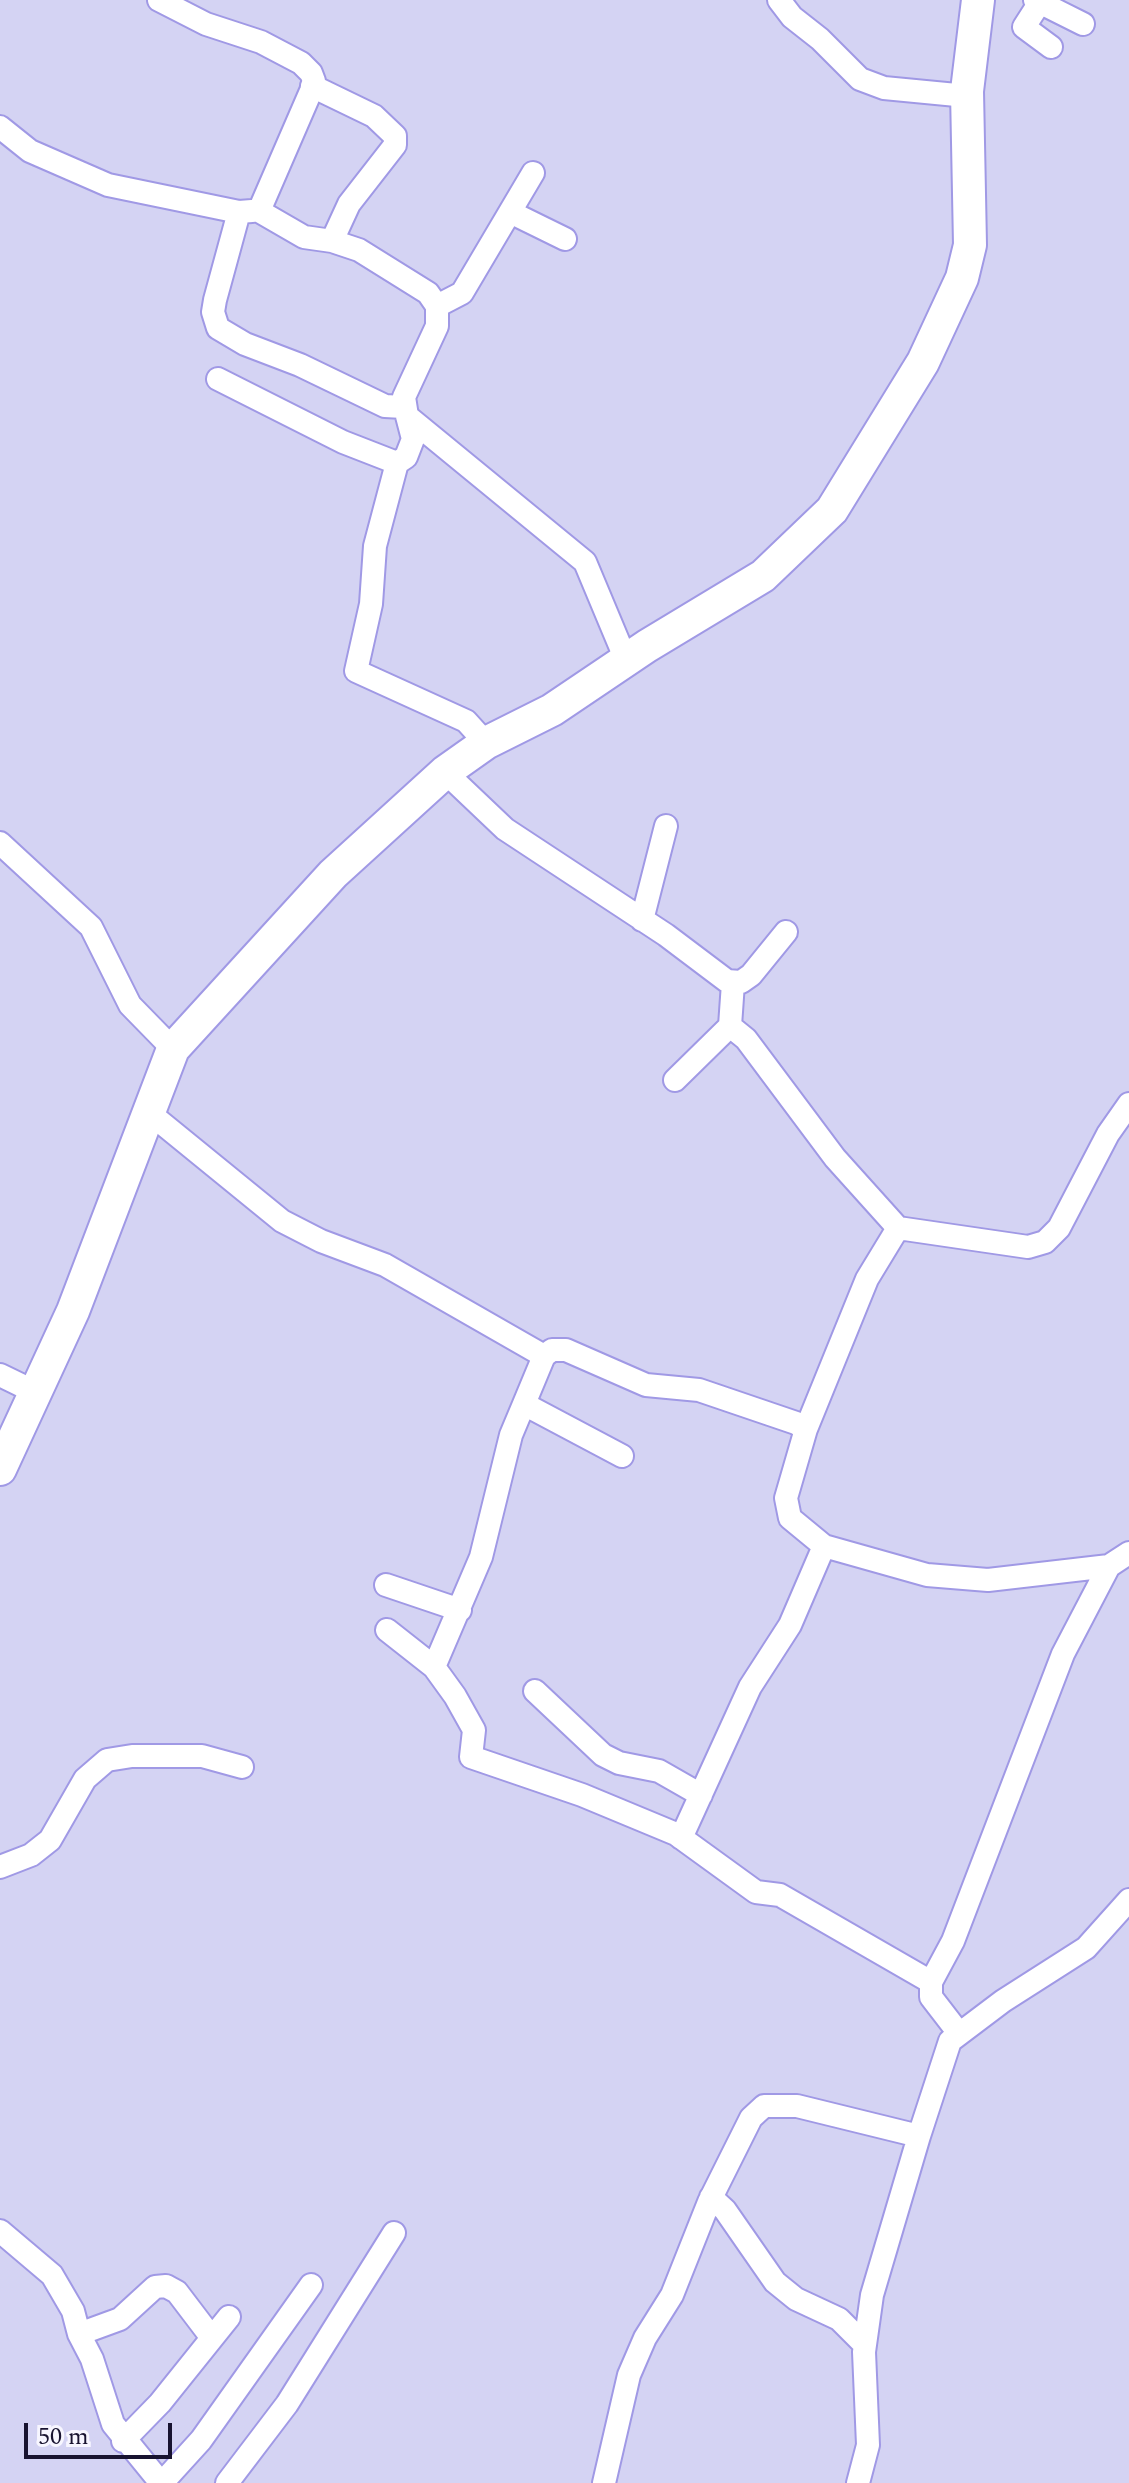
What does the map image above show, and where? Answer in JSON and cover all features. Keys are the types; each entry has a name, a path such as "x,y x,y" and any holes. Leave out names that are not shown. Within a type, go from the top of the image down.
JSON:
{"street":[{"path":"159,0 206,24 261,42 301,63 311,73 312,86 249,212 215,300 213,312 218,328 245,344 405,412 585,562 649,646"},
{"path":"779,0 792,17 820,39 860,79 884,88 967,96"},
{"path":"0,1469 73,1311 173,1049 333,874 445,772 486,743 552,710 763,576 832,510 923,362 962,278 970,245 967,96 978,0"},
{"path":"1051,47 1024,27 1037,1 1083,24"},
{"path":"312,86 374,116 395,136 395,145 349,204 332,241"},
{"path":"0,127 30,151 108,185 249,212 304,237 332,241 359,250 419,284 437,306 437,326 415,370 405,412 413,439 406,457 397,463 375,546 371,604 356,671 466,721 486,743"},
{"path":"437,306 462,293 533,173"},
{"path":"510,212 565,239"},
{"path":"218,379 343,442 397,463"},
{"path":"445,772 505,829 733,983"},
{"path":"642,920 666,826"},
{"path":"0,843 91,927 130,1005 173,1049"},
{"path":"733,983 751,975 786,932"},
{"path":"675,1080 730,1026 733,983"},
{"path":"730,1026 746,1039 835,1158 898,1228 1028,1247 1045,1242 1059,1228 1108,1134 1129,1104"},
{"path":"147,1111 282,1221 321,1241 385,1265 544,1356"},
{"path":"898,1228 861,1292 806,1429 786,1498 790,1518 824,1546 927,1575 988,1580 1109,1566 1129,1553"},
{"path":"434,1667 481,1557 511,1435 544,1356 552,1350 566,1350 646,1385 699,1390 806,1429"},
{"path":"0,1375 35,1392"},
{"path":"524,1404 622,1456"},
{"path":"681,1838 750,1687 790,1625 824,1546"},
{"path":"958,2032 931,1997 931,1982 953,1941 1063,1654 1109,1566"},
{"path":"386,1585 460,1610"},
{"path":"387,1630 434,1667 474,1730 471,1757 582,1795 681,1838 756,1892 780,1895 931,1982"},
{"path":"535,1691 603,1755 619,1763 659,1771 701,1795"},
{"path":"0,1867 31,1855 50,1840 85,1779 107,1760 132,1756 202,1756 242,1767"},
{"path":"858,2483 868,2445 865,2345 872,2295 919,2136 929,2113 943,2054 958,2032 1086,1948 1129,1900"},
{"path":"604,2483 629,2375 645,2338 672,2295 711,2197 751,2118 764,2106 797,2106 919,2136"},
{"path":"711,2197 725,2210 756,2260 783,2290 839,2319 865,2345"},
{"path":"0,2231 52,2275 73,2311 113,2424 123,2441 162,2483 201,2440 311,2285"},
{"path":"227,2483 287,2404 394,2233"},
{"path":"79,2334 105,2328 120,2319 155,2287 166,2286 177,2292 212,2338"},
{"path":"123,2441 160,2403 229,2317"}]}
